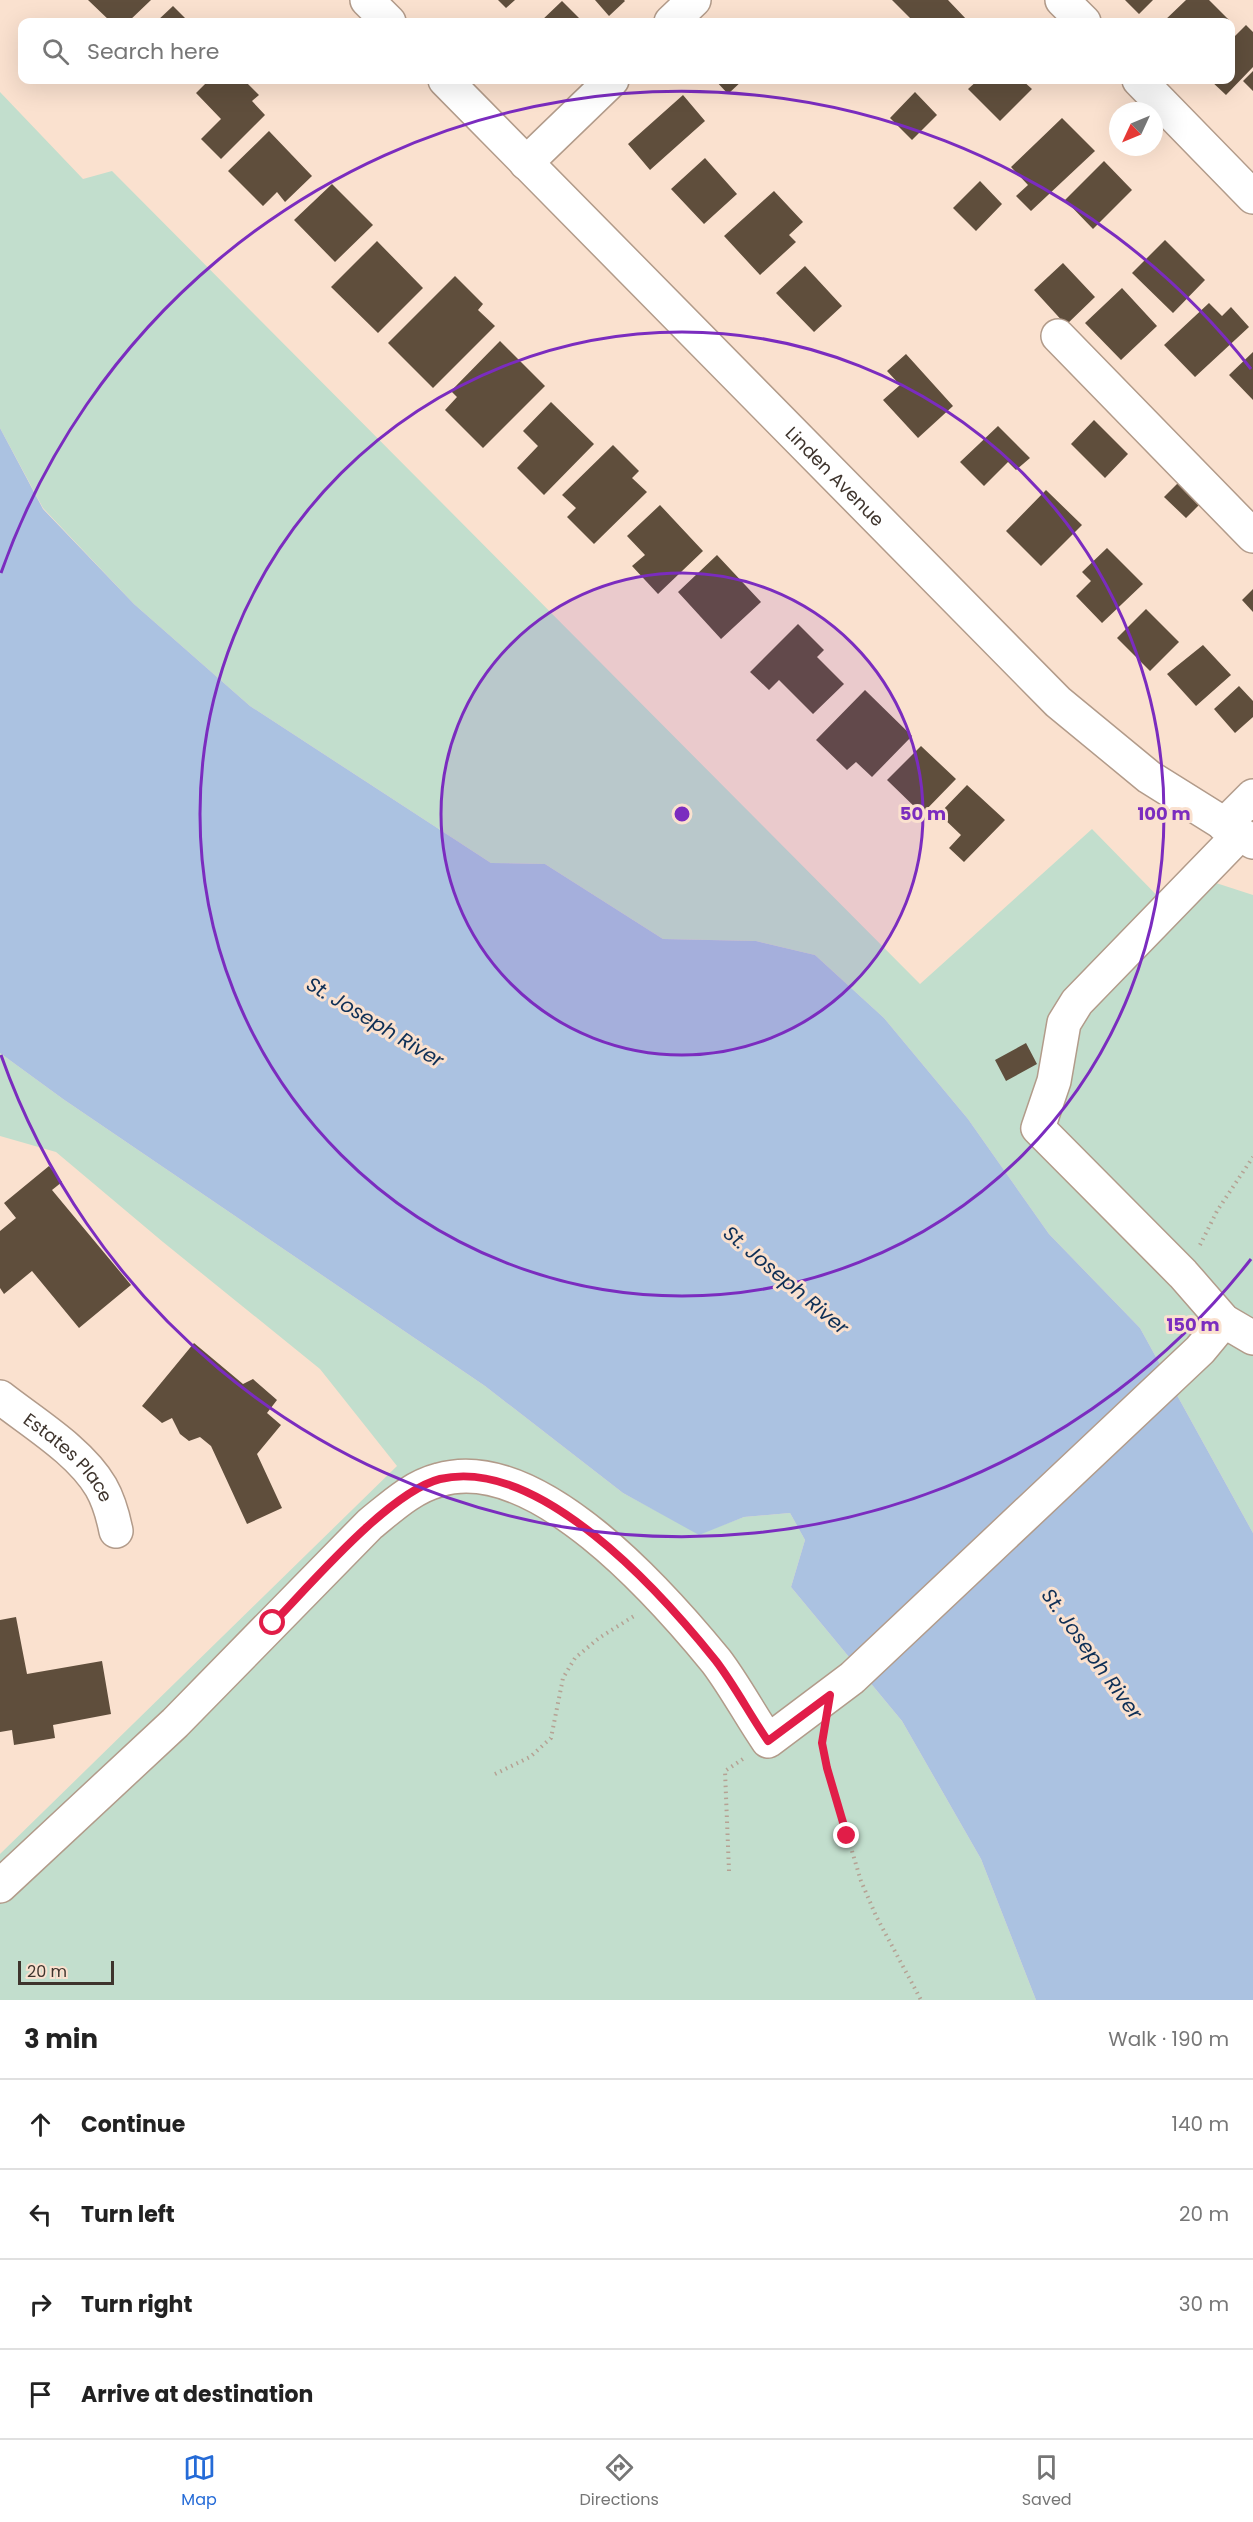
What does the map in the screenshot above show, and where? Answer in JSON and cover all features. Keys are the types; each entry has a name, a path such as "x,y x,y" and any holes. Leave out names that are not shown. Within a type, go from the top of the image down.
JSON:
{"street":[{"path":"367,0 385,18"},
{"path":"675,18 694,0"},
{"path":"1062,0 1080,18"},
{"name":"Linden Avenue","path":"449,84 1058,702 1149,777 1239,834"},
{"path":"526,163 608,84"},
{"path":"1143,84 1253,197"},
{"path":"1058,336 1253,536"},
{"path":"1253,796 1239,834 1077,1002 1064,1023 1054,1081 1038,1128 1183,1274 1224,1321 1253,1338"},
{"path":"0,1886 175,1723 370,1524 405,1496 439,1479 466,1477 502,1481 544,1499 584,1527 634,1571 717,1663 768,1741 841,1687 1200,1350 1224,1321"},
{"name":"Estates Place","path":"0,1397 78,1459 101,1486 111,1509 116,1531"}],"path":[{"path":"1183,1274 1217,1211 1253,1157"},
{"path":"495,1774 530,1757 551,1738 562,1678 575,1658 599,1638 624,1624 658,1596"},
{"path":"841,1687 822,1743 827,1768 861,1881 872,1907 921,2000"},
{"path":"729,1871 725,1771 768,1741"}],"green space":[{"path":"0,92 83,179 112,171 920,984 1092,829 1179,918 1216,883 1253,895 1253,1533 1140,1328 1049,1234 968,1119 884,1018 815,955 756,941 663,939 545,864 491,863 250,706 134,604 43,508 0,428"},
{"path":"0,1053 63,1099 485,1386 623,1493 699,1534 744,1517 790,1513 805,1540 791,1587 902,1721 981,1859 1036,2000 0,2000 0,1854 397,1466 320,1369 56,1152 0,1136"}],"water":[{"name":"St. Joseph River","path":"0,428 43,509 134,604 250,706 491,863 545,864 663,939 756,941 815,955 884,1018 968,1119 1049,1234 1140,1328 1253,1533 1253,2000 1036,2000 981,1859 902,1721 791,1587 805,1540 790,1513 744,1517 699,1535 623,1493 485,1386 63,1099 0,1053"}],"building":[{"path":"88,0 151,0 132,18 107,18"},
{"path":"498,0 515,0 506,8"},
{"path":"595,0 624,0 625,1 609,16"},
{"path":"892,0 948,0 965,18 910,18"},
{"path":"1125,0 1153,0 1139,14"},
{"path":"1186,0 1209,0 1227,18 1167,18"},
{"path":"562,1 579,18 544,18"},
{"path":"173,6 185,18 160,18"},
{"path":"1246,25 1253,32 1253,67 1226,95 1214,84 1235,84 1235,36"},
{"path":"1253,71 1253,91 1243,81"},
{"path":"205,84 248,84 259,95 252,101 265,115 221,159 201,139 221,119 196,93"},
{"path":"719,84 739,84 728,94"},
{"path":"974,84 1026,84 1032,89 1000,121 968,89"},
{"path":"915,92 937,115 912,140 890,118"},
{"path":"683,95 705,121 650,170 628,144"},
{"path":"1062,118 1095,151 1031,211 1016,196 1028,185 1011,167"},
{"path":"269,131 312,176 285,202 277,192 263,206 228,171"},
{"path":"705,158 737,194 704,224 671,189"},
{"path":"1104,161 1132,190 1093,229 1065,200"},
{"path":"980,181 1002,204 976,231 953,208"},
{"path":"332,184 373,225 335,262 294,220"},
{"path":"774,191 803,222 789,235 796,242 760,275 724,236"},
{"path":"1165,240 1205,280 1173,313 1132,273"},
{"path":"377,241 423,288 378,333 331,287"},
{"path":"1063,263 1095,297 1066,325 1034,290"},
{"path":"805,266 842,306 814,332 776,293"},
{"path":"455,276 483,304 478,310 495,326 433,388 388,343"},
{"path":"1122,288 1157,326 1121,360 1085,323"},
{"path":"1209,303 1222,316 1231,307 1249,327 1195,377 1164,345"},
{"path":"500,341 545,386 483,448 445,410 457,397 451,391"},
{"path":"1253,352 1253,400 1229,375"},
{"path":"906,354 953,406 918,438 883,400 900,385 887,371"},
{"path":"551,402 594,444 544,495 517,468 538,446 523,431"},
{"path":"1094,420 1128,454 1105,478 1071,444"},
{"path":"998,426 1030,458 1016,470 1008,462 984,486 960,462"},
{"path":"613,445 639,471 632,478 647,492 594,544 567,517 576,508 562,495"},
{"path":"1180,481 1202,502 1186,518 1164,497"},
{"path":"1046,490 1082,525 1041,566 1006,531"},
{"path":"660,505 703,551 658,594 632,566 645,555 627,536"},
{"path":"1107,548 1143,584 1102,623 1076,596 1091,581 1082,572"},
{"path":"717,555 761,602 721,639 678,592"},
{"path":"1253,589 1253,612 1242,600"},
{"path":"1146,609 1179,642 1150,671 1117,638"},
{"path":"798,624 824,650 817,657 844,684 813,714 779,680 769,690 750,672"},
{"path":"1203,645 1231,675 1196,706 1167,674"},
{"path":"1239,686 1253,701 1253,717 1235,733 1214,709"},
{"path":"865,690 912,736 872,777 856,762 847,770 816,740"},
{"path":"921,746 956,779 922,814 887,780"},
{"path":"967,785 1005,820 964,862 949,848 961,835 939,814"},
{"path":"1026,1043 1037,1064 1006,1081 995,1060"},
{"path":"49,1166 62,1182 52,1190 131,1285 79,1328 32,1271 4,1294 0,1288 0,1231 16,1218 4,1203"},
{"path":"194,1343 243,1384 253,1379 277,1400 267,1413 281,1425 257,1454 282,1508 247,1524 211,1446 200,1437 189,1441 180,1434 172,1418 162,1423 142,1406"},
{"path":"16,1617 27,1674 102,1661 111,1714 53,1725 55,1738 14,1745 12,1730 0,1732 0,1620"}],"route":[{"path":"273,1623 370,1524 405,1496 439,1479 466,1477 502,1481 544,1499 584,1527 634,1571 717,1663 768,1741 830,1695 822,1743 847,1836"}]}
